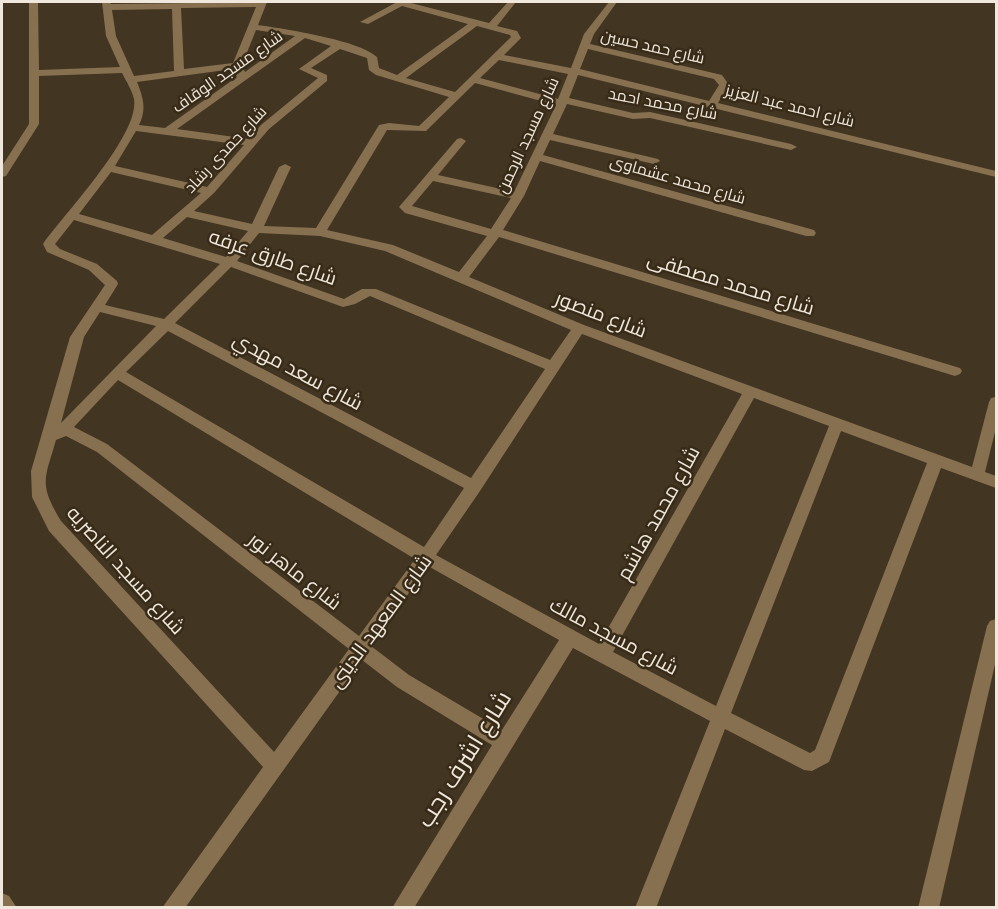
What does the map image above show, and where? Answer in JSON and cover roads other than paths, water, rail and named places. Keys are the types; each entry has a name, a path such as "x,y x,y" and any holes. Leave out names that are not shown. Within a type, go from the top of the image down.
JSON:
{"street":[{"path":"2,174 34,124 33,2"},
{"path":"320,232 383,127 419,131 458,96 517,35 402,2 365,22"},
{"path":"491,27 512,2"},
{"name":"شارع مسجد الرحمن","path":"462,279 518,196 563,102 584,45 594,26 614,2"},
{"path":"73,216 134,127 139,99 111,36 106,4 262,3 237,65 243,79"},
{"path":"176,4 179,72"},
{"path":"399,78 475,23"},
{"path":"254,27 303,35 365,53 372,57 374,70 458,96"},
{"name":"شارع مسجد الوقاف","path":"168,131 303,35"},
{"name":"شارع حمدى رشاد","path":"156,238 210,190 250,142 323,80 323,77 304,69 339,45"},
{"name":"شارع حمد حسين","path":"584,45 718,77 724,84 713,103"},
{"name":"شارع احمد عبد العزيز","path":"497,57 713,103 996,174"},
{"path":"33,73 128,75 237,65"},
{"name":"شارع محمد احمد","path":"474,80 563,102 633,116 650,115 791,147"},
{"path":"134,127 250,142"},
{"path":"547,136 654,161"},
{"path":"460,141 429,177 518,196"},
{"name":"شارع محمد عشماوى","path":"537,156 810,233"},
{"path":"46,449 229,262 256,229 285,167"},
{"path":"108,168 210,190"},
{"name":"شارع محمد مصطفى","path":"429,177 406,205 406,209 495,233 955,371"},
{"name":"شارع منصور","path":"186,213 256,229 320,232 389,248 579,328 996,482"},
{"name":"شارع طارق عرفه","path":"73,216 156,238 343,303 350,302 362,293 370,292 554,367"},
{"name":"شارع مسجد الناصريه","path":"73,216 50,241 51,249 93,267 111,282 112,287 96,306 77,337 46,449 39,463 35,486 40,500 55,526 274,766"},
{"name":"شارع سعد مهدي","path":"96,306 168,325 475,487"},
{"name":"شارع المعهد الدينى","path":"172,908 362,649 475,487 579,328"},
{"name":"شارع مسجد مالك","path":"117,374 426,557 602,655 804,761 812,762 822,756 936,460"},
{"name":"شارع محمد هاشم","path":"602,655 751,391"},
{"path":"977,475 996,402"},
{"path":"645,908 837,423"},
{"name":"شارع ماهر نور","path":"64,429 102,448 403,681 504,742"},
{"path":"927,908 996,626"},
{"name":"شارع اشرف رجب","path":"402,908 570,637"},
{"path":"2,903 7,908"}]}
